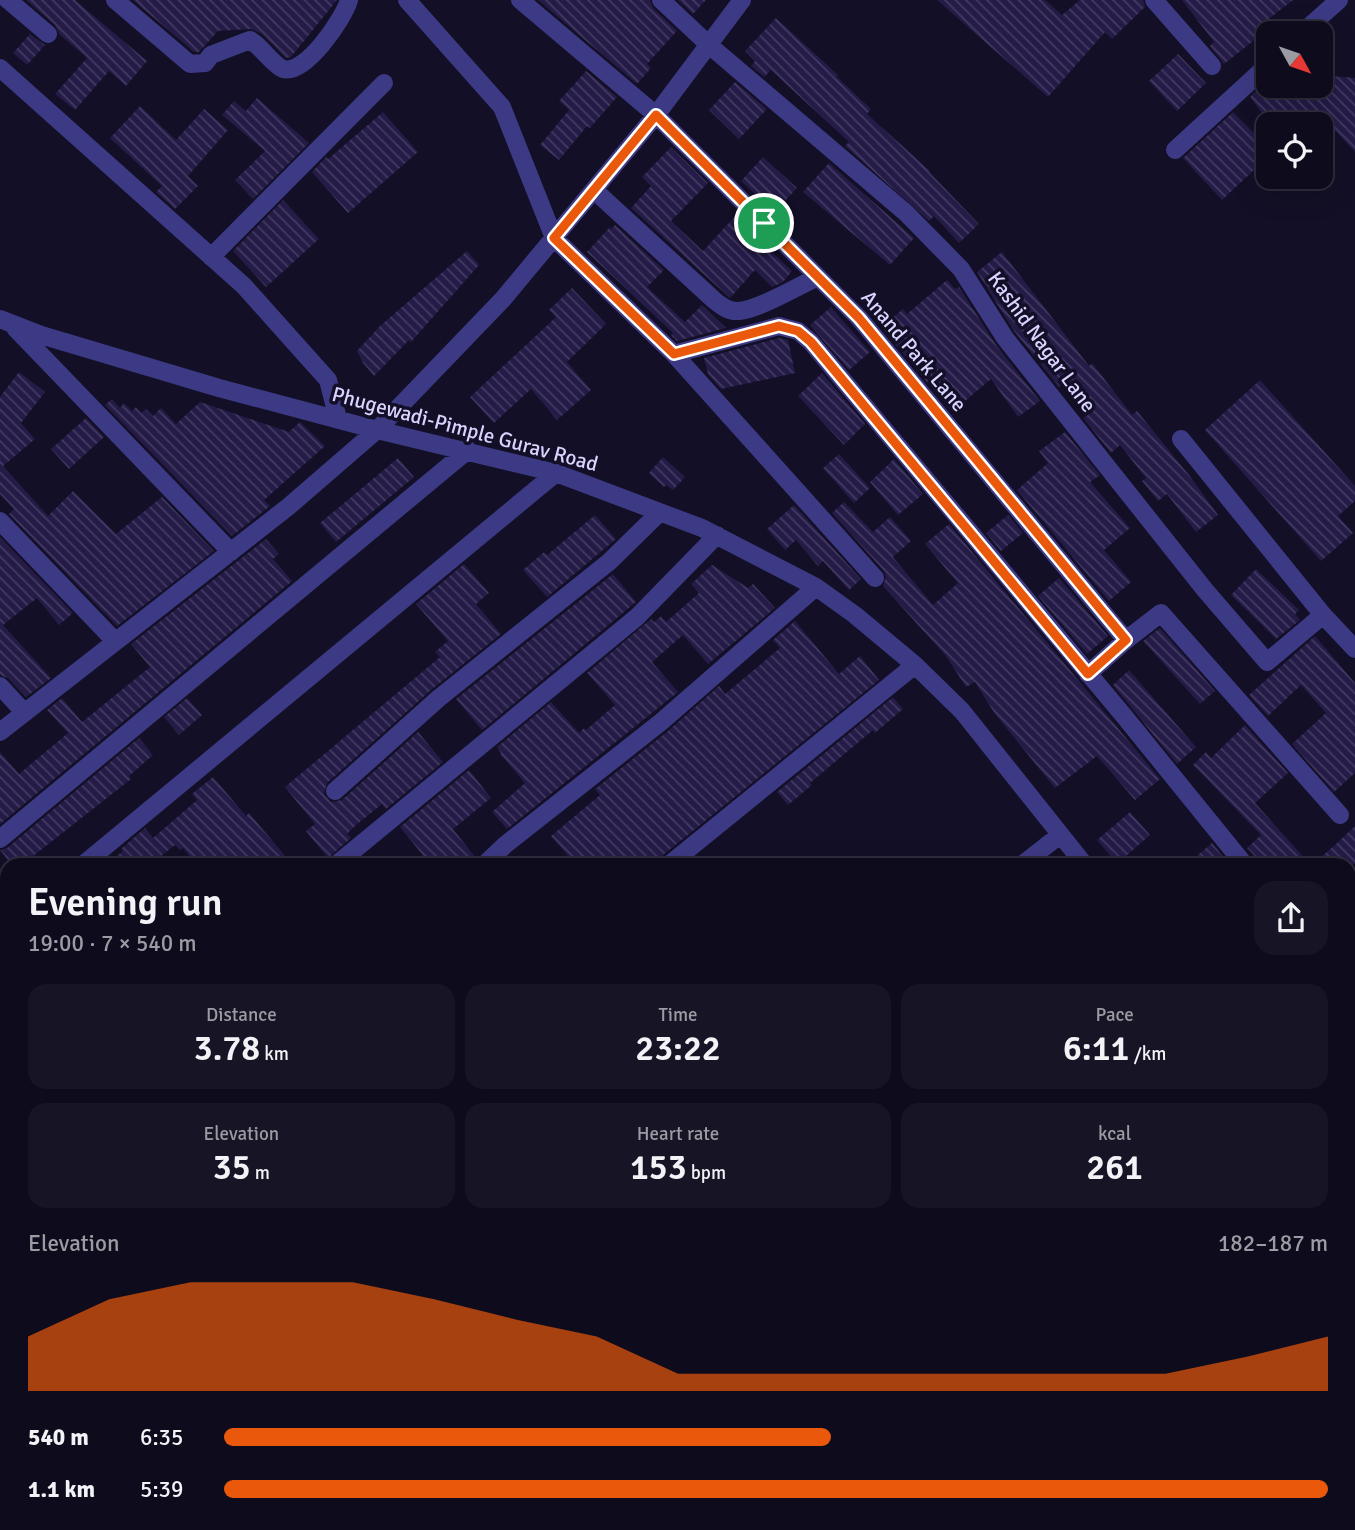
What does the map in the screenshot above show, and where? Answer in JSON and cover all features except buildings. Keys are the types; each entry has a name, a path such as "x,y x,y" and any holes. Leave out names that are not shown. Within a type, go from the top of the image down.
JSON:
{"street":[{"path":"8,0 48,34"},
{"path":"115,0 190,64 205,63 212,55 250,40 259,45 281,68 288,69 301,65 312,57 342,16 349,0"},
{"path":"407,0 502,107 554,238 674,354 875,578"},
{"name":"Anand Park Lane","path":"520,0 656,115 859,318 1126,640"},
{"name":"Kashid Nagar Lane","path":"661,0 709,45 906,213 961,269 1005,338 1205,590 1267,662 1323,615"},
{"path":"0,732 288,507 377,430 503,299 656,115 742,0"},
{"path":"1154,0 1212,66"},
{"path":"1315,21 1339,0"},
{"path":"0,68 244,286 328,380 338,419"},
{"path":"1175,150 1256,76"},
{"path":"211,257 384,83"},
{"path":"594,190 726,309 738,311 752,307 818,277"},
{"path":"4,320 231,552"},
{"name":"Phugewadi-Pimple Gurav Road","path":"4,320 111,357 377,430 556,473 702,527 816,587 855,615 915,665 962,712 1079,858"},
{"path":"674,354 779,326 798,331 811,342 1239,858"},
{"path":"1181,439 1323,615 1355,649"},
{"path":"0,839 468,450"},
{"path":"91,858 556,473"},
{"path":"335,790 439,698 584,579 609,562 659,513"},
{"path":"0,521 116,641"},
{"path":"344,858 637,617 717,535"},
{"path":"492,858 661,722 816,587"},
{"path":"1088,674 1161,613 1340,816"},
{"path":"677,858 915,665"},
{"path":"0,685 24,712"},
{"path":"1031,858 1060,835"}],"route":[{"path":"656,115 764,223 859,318 1126,640 1088,674 811,342 798,331 779,326 674,354 554,238 656,115"}]}
